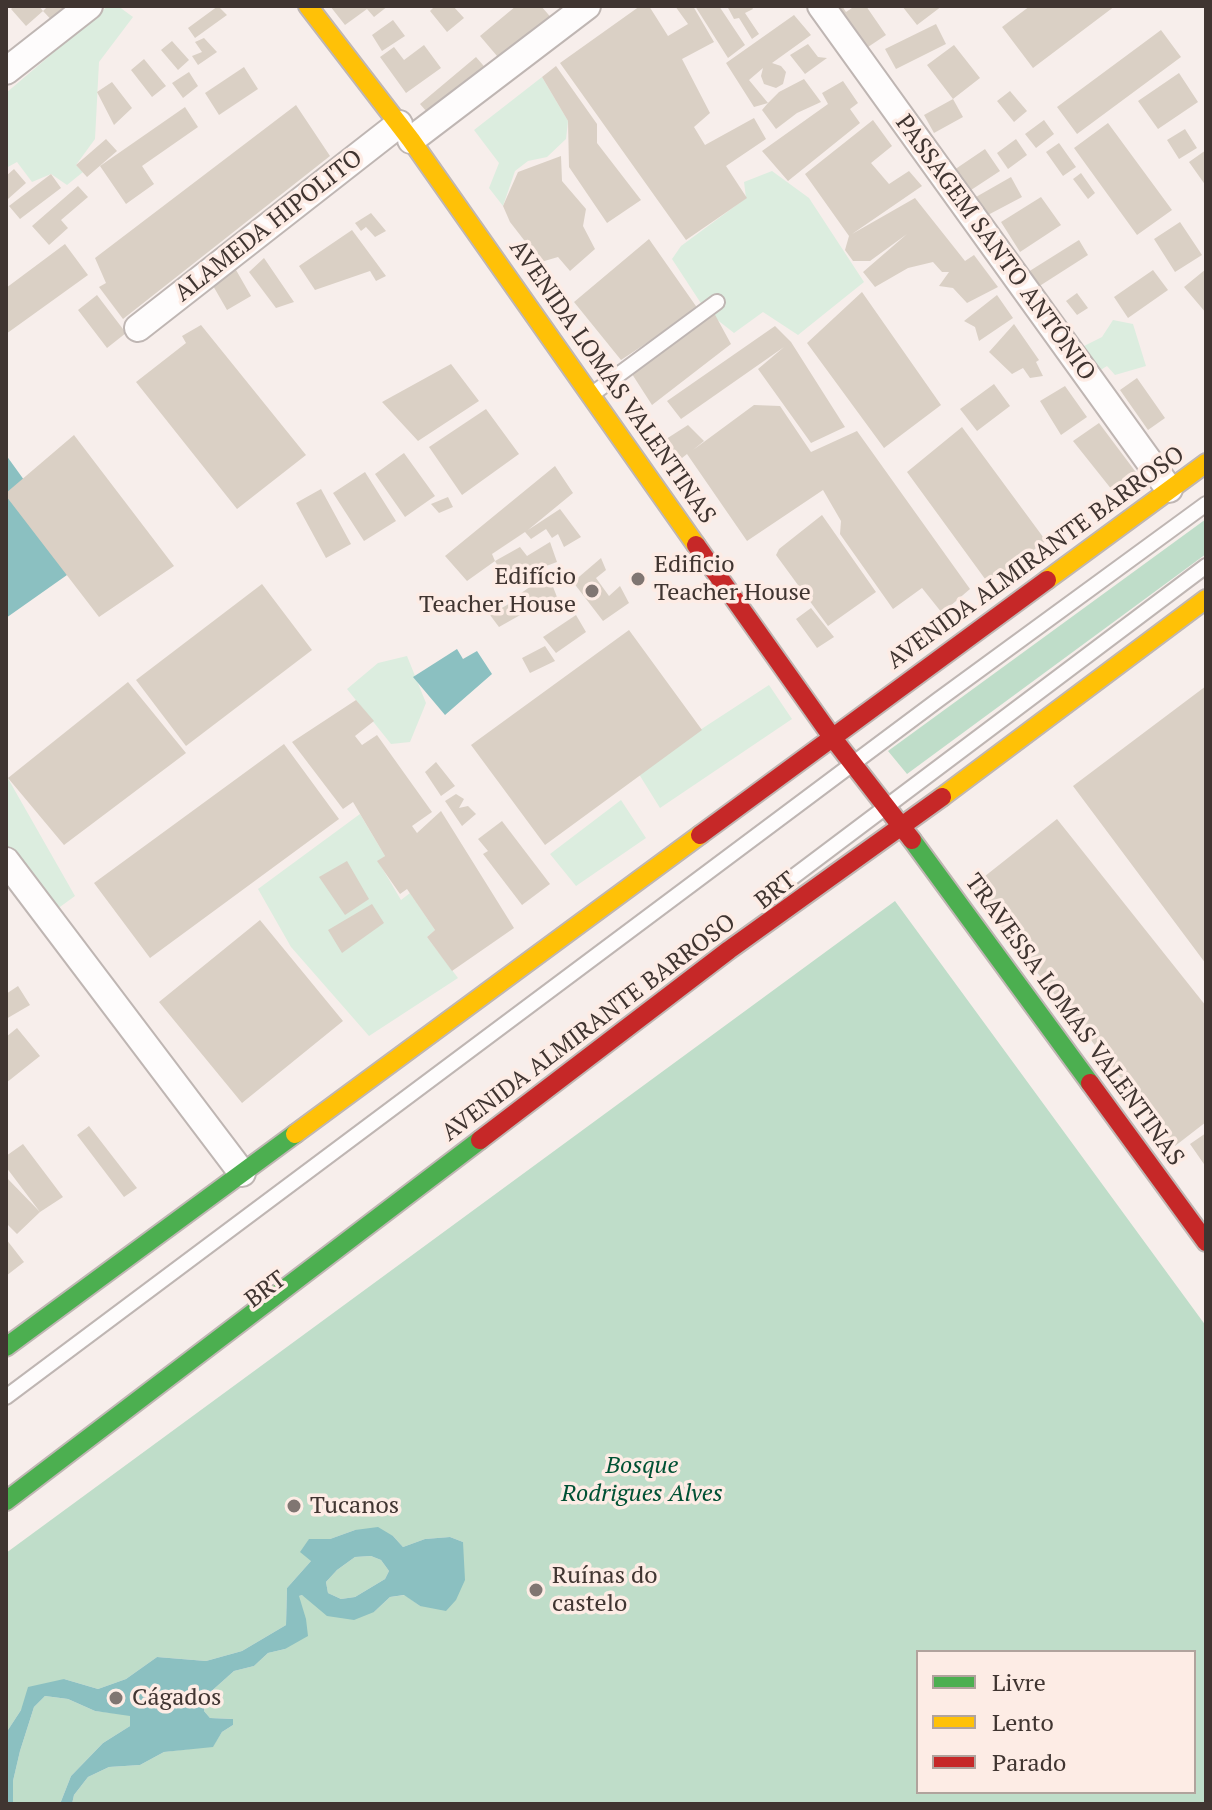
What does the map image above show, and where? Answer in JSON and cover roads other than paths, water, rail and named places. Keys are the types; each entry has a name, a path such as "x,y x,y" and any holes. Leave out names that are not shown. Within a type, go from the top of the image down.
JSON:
{"main road":[{"name":"AVENIDA LOMAS VALENTINAS","path":"308,6 405,132 832,737 902,827"},
{"name":"AVENIDA ALMIRANTE BARROSO","path":"6,1347 1206,463"},
{"name":"AVENIDA ALMIRANTE BARROSO","path":"6,1501 729,950 902,827 1206,599"},
{"name":"TRAVESSA LOMAS VALENTINAS","path":"902,827 1206,1242"}],"street":[{"path":"6,71 89,6"},
{"name":"ALAMEDA HIPOLITO","path":"138,328 405,132 587,6"},
{"name":"PASSAGEM SANTO ANTÔNIO","path":"821,6 1169,489"},
{"path":"6,861 242,1173"}],"lane":[{"path":"591,395 717,302"},
{"path":"6,1397 1206,504"},
{"name":"BRT","path":"768,897 1206,566"},
{"name":"BRT","path":"6,1483 295,1268 581,1044"}],"water":[{"path":"6,455 84,563 6,618"},
{"path":"457,649 463,659 477,651 492,674 445,715 413,677"},
{"path":"378,1527 403,1547 425,1539 450,1537 463,1542 465,1580 456,1600 446,1611 420,1606 404,1595 390,1597 374,1612 354,1620 327,1616 302,1595 299,1596 308,1636 285,1649 268,1653 254,1666 234,1671 206,1696 204,1711 210,1718 233,1719 233,1725 222,1732 213,1747 164,1752 140,1765 109,1767 88,1777 74,1795 72,1804 60,1804 71,1776 103,1743 130,1726 130,1716 95,1711 68,1699 45,1696 34,1707 13,1781 13,1804 6,1804 6,1733 21,1710 28,1687 64,1679 98,1689 126,1679 157,1657 206,1661 242,1651 286,1625 287,1588 311,1561 300,1552 309,1539 330,1539 355,1530","holes":["371,1556 381,1560 389,1571 385,1579 355,1597 341,1599 328,1593 326,1582 355,1557"]}],"place":[{"name":"Edificio Teacher House","path":"638,579"},
{"name":"Edifício Teacher House","path":"592,591"},
{"name":"Tucanos","path":"294,1506"},
{"name":"Ruínas do castelo","path":"536,1590"},
{"name":"Cágados","path":"116,1698"}],"park label":[{"name":"Bosque Rodrigues Alves","path":"642,1480"}]}
